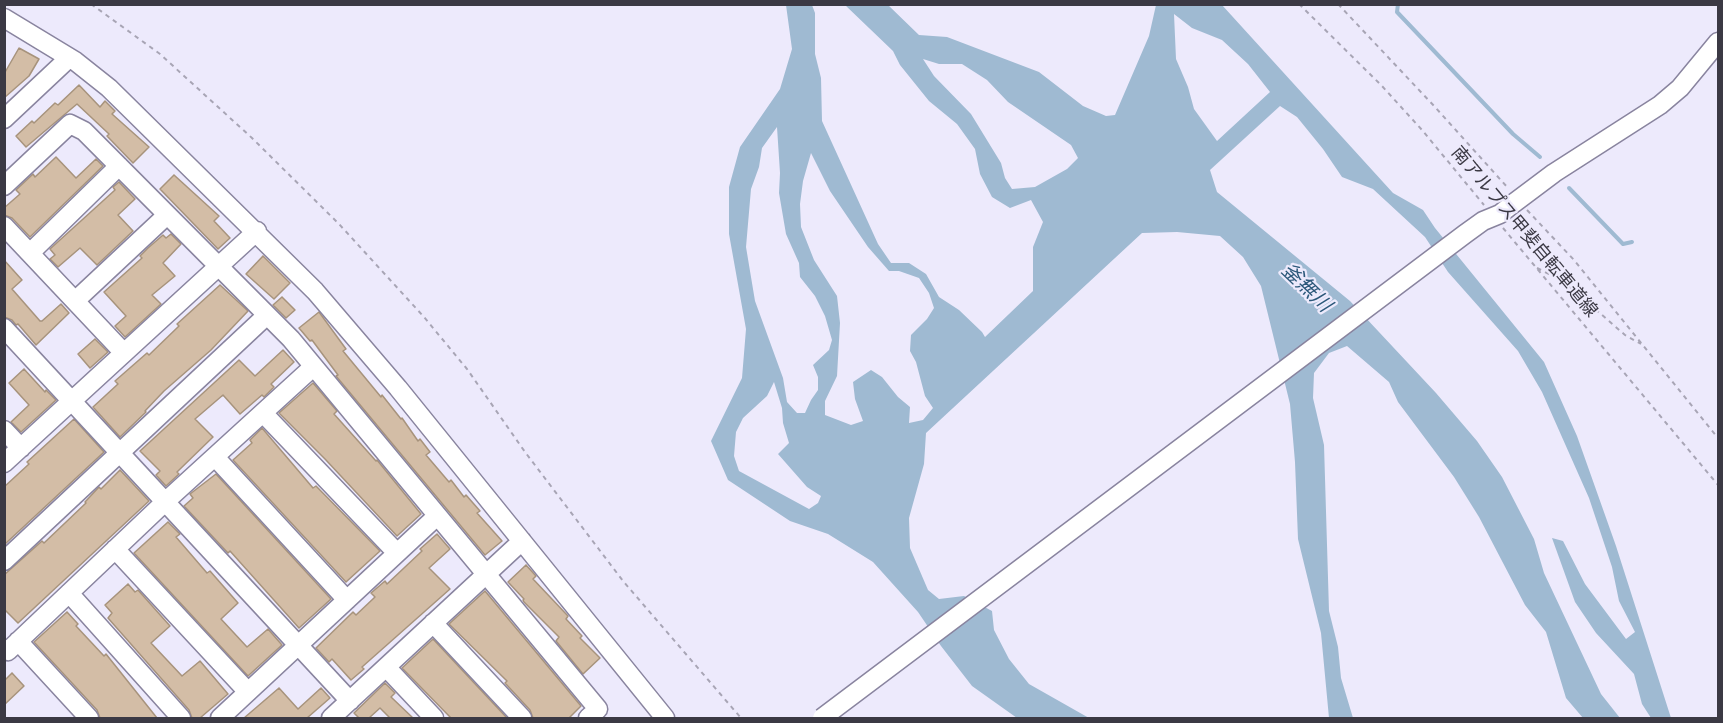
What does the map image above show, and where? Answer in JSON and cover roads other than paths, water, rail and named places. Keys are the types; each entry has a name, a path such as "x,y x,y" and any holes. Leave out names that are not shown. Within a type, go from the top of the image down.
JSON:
{"street":[{"path":"4,18 69,58 109,88 257,231 342,320 665,718"},
{"path":"822,718 1465,234 1483,221 1500,214 1554,173 1660,105 1680,88 1719,42"},
{"path":"4,118 69,58"},
{"path":"4,186 70,124 84,131 291,339 598,709 588,718"},
{"path":"30,253 119,166"},
{"path":"75,301 167,215"},
{"path":"4,226 124,353"},
{"path":"4,463 257,231"},
{"path":"4,561 267,315"},
{"path":"4,328 299,645 342,712 386,667 522,541"},
{"path":"89,718 11,645 313,367"},
{"path":"263,413 397,554"},
{"path":"4,430 21,448"},
{"path":"215,457 347,600"},
{"path":"220,718 437,516"},
{"path":"115,549 248,692"},
{"path":"69,593 181,718"},
{"path":"433,623 522,718"},
{"path":"386,667 434,718"}],"water":[{"name":"釜無川","path":"786,5 812,5 815,13 815,54 821,78 822,121 878,244 891,263 909,263 926,274 939,297 959,310 985,337 1033,291 1033,247 1043,222 1031,200 1010,208 992,197 980,174 975,149 957,124 929,101 900,65 893,51 845,5 888,5 919,35 947,37 1039,72 1083,106 1106,116 1115,115 1149,36 1156,5 1222,5 1393,193 1423,210 1435,228 1544,362 1577,436 1616,546 1671,718 1651,718 1642,704 1634,674 1596,633 1575,602 1552,538 1563,541 1585,584 1626,639 1635,632 1619,601 1612,567 1589,498 1542,392 1518,351 1448,272 1425,237 1373,189 1342,177 1297,117 1280,106 1210,170 1217,192 1350,301 1436,393 1477,441 1502,477 1534,539 1544,573 1601,694 1620,718 1583,718 1566,698 1546,632 1525,605 1479,517 1454,477 1398,402 1389,382 1347,346 1329,353 1314,373 1313,398 1324,445 1329,611 1338,647 1341,678 1353,718 1329,718 1321,633 1298,539 1290,404 1261,286 1243,257 1220,236 1177,232 1142,233 926,433 924,464 909,518 910,548 928,590 939,599 964,596 992,611 994,630 1009,659 1029,684 1089,718 1017,718 972,686 918,612 873,562 828,534 790,521 728,480 711,441 742,378 746,329 729,234 729,187 740,147 780,89 792,49","holes":["1174,14 1192,28 1222,40 1248,64 1270,92 1217,141 1194,109 1188,87 1176,59","923,59 939,64 962,64 987,80 1008,102 1071,145 1078,158 1067,169 1035,187 1012,189 1005,178 1001,163 971,114 934,76","777,127 779,193 786,234 799,263 800,277 815,296 825,316 832,340 829,350 813,365 818,377 818,390 805,413 797,413 787,402 783,378 755,301 746,247 751,189 759,167 762,148","811,153 830,191 868,247 889,271 899,271 919,278 929,293 934,308 927,319 911,335 910,351 916,362 925,396 933,408 923,420 909,423 910,407 898,397 882,377 871,370 853,382 855,399 863,421 851,425 825,415 825,401 837,376 840,323 837,296 814,260 801,227 800,204 803,181","774,382 789,443 778,454 807,487 821,496 818,503 809,509 739,471 734,456 736,432 743,418 767,396"]}],"waterway":[{"path":"1398,4 1397,12 1513,134 1540,157"},
{"path":"1569,188 1623,244 1632,242"}]}
